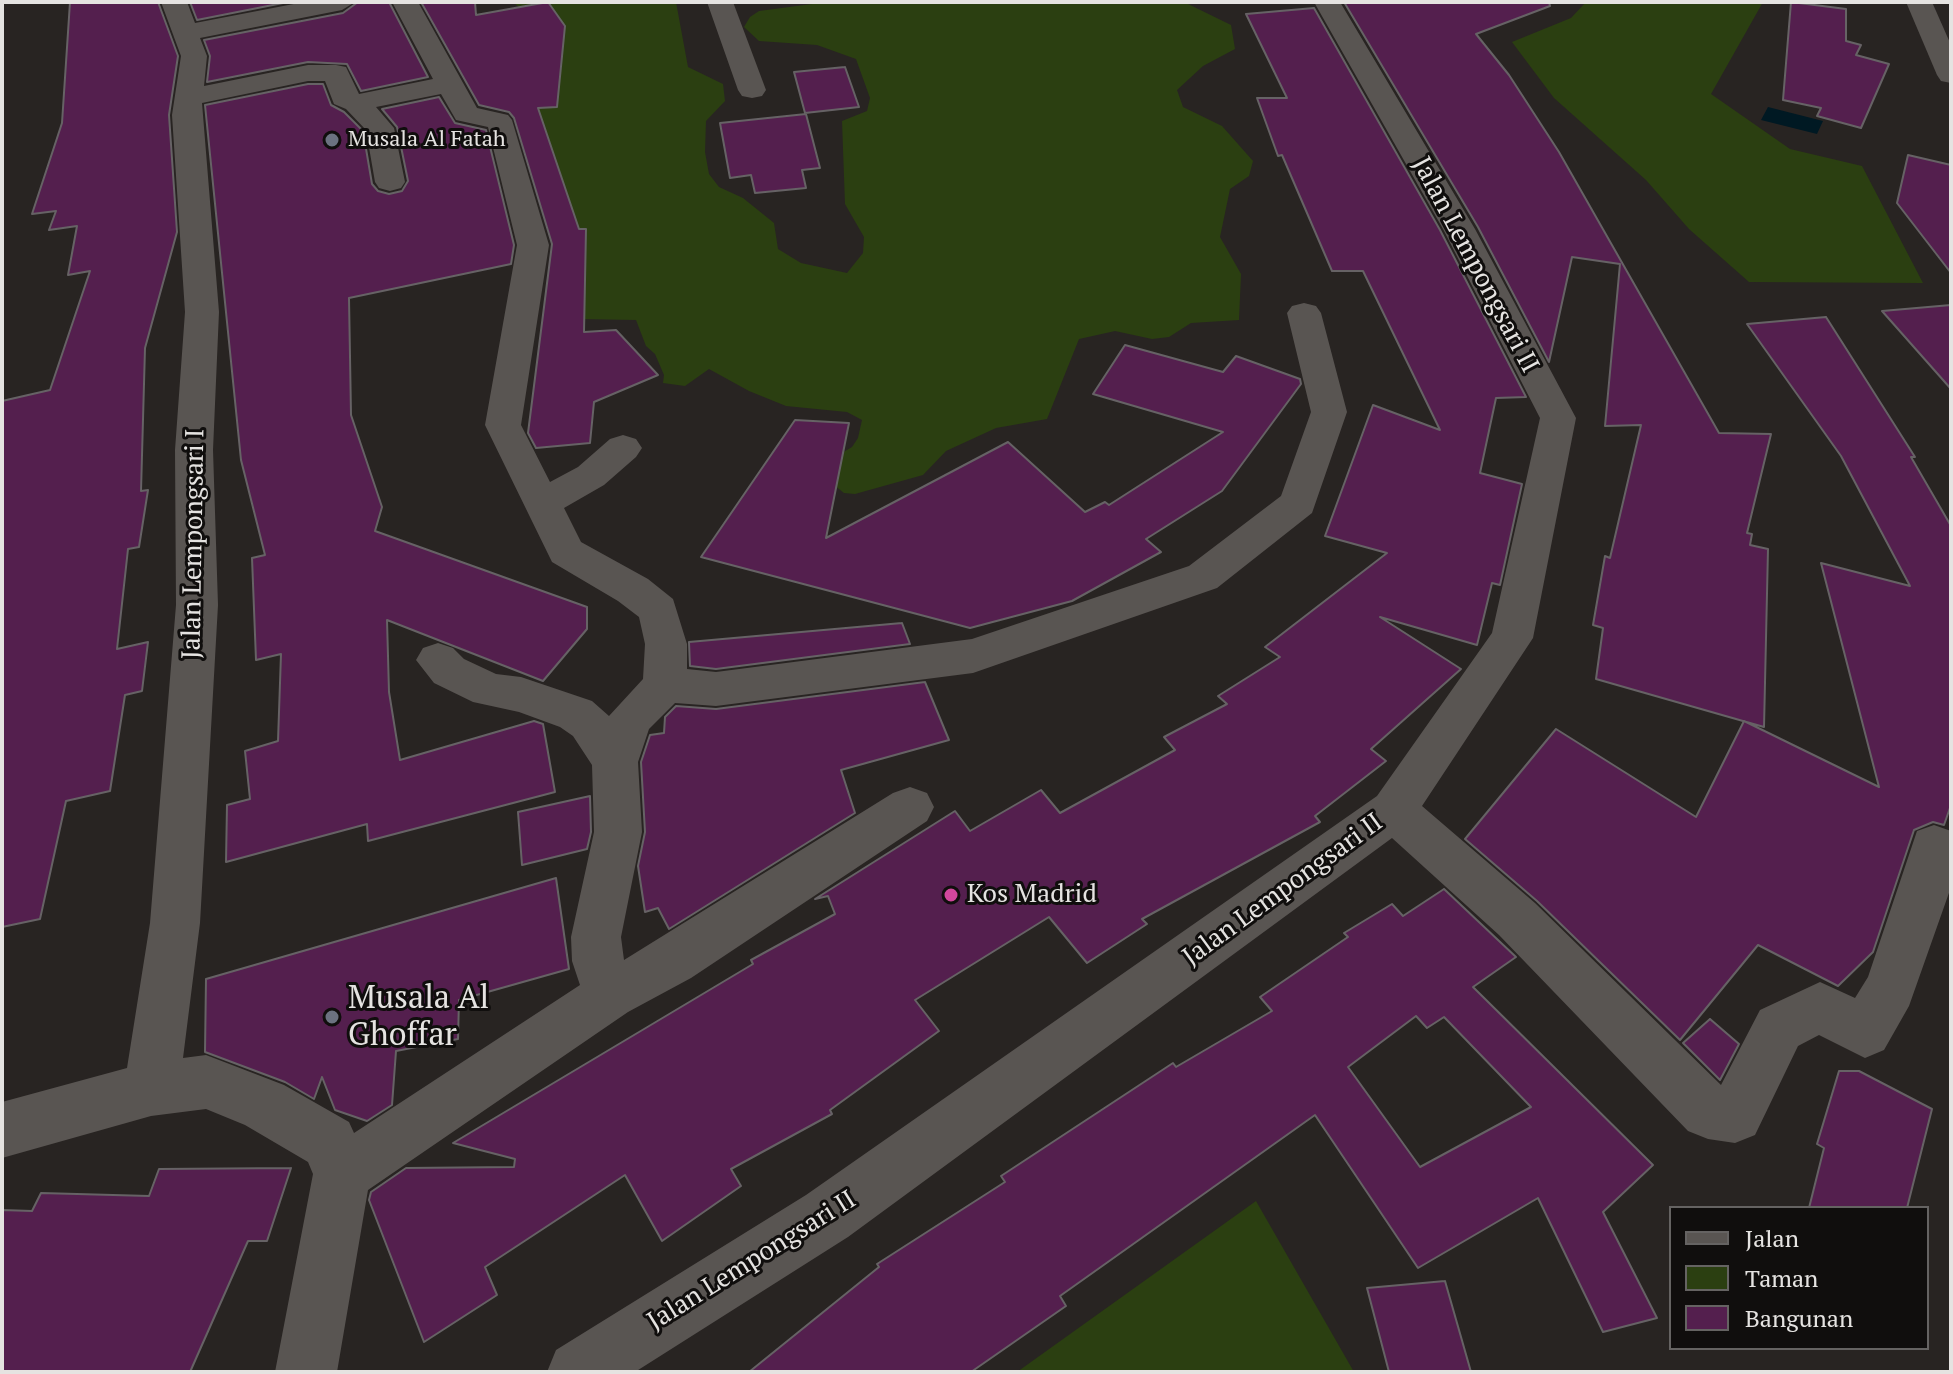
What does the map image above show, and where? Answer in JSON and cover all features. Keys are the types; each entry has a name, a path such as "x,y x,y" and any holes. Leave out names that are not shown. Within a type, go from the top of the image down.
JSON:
{"street":[{"path":"180,17 342,2"},
{"path":"405,2 407,11 466,114 498,121 502,126 533,245 503,425 566,552 633,590 658,610 666,644 665,685 629,720 615,762 618,832 596,937 598,961 609,995"},
{"path":"720,2 752,90"},
{"name":"Jalan Lempongsari II","path":"578,1372 827,1216 1394,810 1453,719 1512,638 1558,418 1459,229 1327,2"},
{"path":"1919,2 1951,75"},
{"name":"Jalan Lempongsari I","path":"151,1089 175,923 197,605 194,450 202,312 186,115 194,56 180,17"},
{"path":"188,98 323,72 336,73 344,98 356,103 380,128 390,182"},
{"path":"356,103 450,84"},
{"path":"665,685 716,689 973,656 1203,577 1298,503 1329,412 1304,313"},
{"path":"542,503 591,476 623,448"},
{"path":"438,660 466,681 576,714 589,723 615,762"},
{"path":"342,1174 609,995 673,961 910,807"},
{"path":"1394,810 1517,919 1708,1111 1735,1115 1779,1028 1820,1007 1865,1032 1890,989 1925,890 1934,846"},
{"path":"2,1130 151,1089 206,1082 264,1105 329,1142 342,1174 306,1372"}],"green space":[{"path":"513,2 676,2 688,67 723,84 725,101 706,121 705,152 709,174 719,187 743,198 774,223 778,249 801,263 847,273 863,253 864,237 845,204 842,121 867,111 870,98 856,59 817,45 759,41 744,27 750,17 759,11 827,2 1184,2 1231,25 1235,49 1203,66 1177,90 1183,107 1222,126 1253,161 1249,176 1230,189 1220,237 1241,274 1239,320 1191,323 1169,337 1152,339 1115,331 1079,339 1047,419 996,428 946,451 923,475 855,494 844,493 834,485 830,460 852,447 858,438 862,420 847,412 786,406 749,391 709,369 685,386 663,383 664,375 655,354 646,346 636,320 578,319 532,152 539,105 529,16"},
{"path":"1586,2 1763,2 1711,94 1790,149 1862,166 1923,283 1749,282 1689,229 1646,180 1554,98 1512,42 1571,18"},
{"path":"1256,1201 1354,1372 1017,1372"}],"water":[{"path":"1768,107 1823,121 1817,134 1761,120"}],"building":[{"path":"70,2 158,2 178,56 169,115 177,232 145,348 141,491 148,490 139,547 128,549 117,649 148,642 142,691 125,695 110,791 66,801 40,919 2,927 2,401 50,390 90,271 68,275 77,226 49,230 56,211 32,214 62,123"},
{"path":"190,2 288,2 197,20"},
{"path":"358,2 389,2 428,77 361,91 347,64 308,62 207,82 210,56 204,40 343,13"},
{"path":"421,2 475,2 476,15 548,2 565,26 557,107 538,108 579,229 586,229 584,332 616,330 658,375 594,402 590,443 536,448 528,433 552,244 514,118 509,112 479,105"},
{"path":"1344,2 1549,2 1550,6 1476,34 1509,75 1559,152 1719,433 1771,434 1747,533 1752,534 1750,545 1768,549 1764,727 1596,679 1603,628 1593,625 1605,556 1610,558 1641,425 1605,426 1620,264 1572,257 1549,362 1478,227"},
{"path":"1791,2 1846,9 1846,41 1861,45 1856,55 1889,64 1861,128 1817,116 1821,108 1783,100"},
{"path":"1314,8 1440,230 1526,397 1496,398 1480,473 1522,484 1500,585 1492,583 1477,645 1380,617 1461,669 1371,749 1386,761 1315,816 1320,822 1142,919 1147,924 1087,963 1049,917 915,1000 939,1031 830,1110 832,1114 731,1169 741,1186 662,1241 625,1175 485,1267 497,1295 424,1342 369,1200 371,1192 406,1168 514,1167 515,1159 453,1143 753,964 751,960 835,914 828,896 815,899 955,811 970,831 1041,790 1060,813 1175,750 1164,737 1227,704 1218,696 1280,657 1265,647 1387,553 1325,536 1373,405 1440,430 1363,271 1332,271 1282,155 1278,156 1257,98 1287,98 1246,14"},
{"path":"845,67 859,107 805,113 794,72"},
{"path":"308,84 323,84 331,105 344,112 363,131 372,184 378,191 389,194 402,191 408,181 397,127 382,109 439,97 455,123 486,130 514,245 511,264 349,298 351,415 382,507 375,531 587,607 587,629 543,681 387,620 389,692 400,760 534,721 543,724 555,792 368,841 367,824 226,862 227,805 250,799 245,751 278,741 281,654 256,660 252,558 265,555 241,460 205,105"},
{"path":"806,114 820,168 802,170 806,188 755,193 751,175 730,178 720,123"},
{"path":"1908,155 1951,165 1951,273 1897,203"},
{"path":"1951,305 1951,389 1882,311"},
{"path":"1826,317 1915,457 1911,457 1951,526 1951,805 1944,825 1933,822 1914,830 1873,952 1838,986 1758,945 1680,1040 1537,901 1465,839 1556,729 1696,817 1744,721 1879,787 1821,563 1910,586 1841,456 1747,324"},
{"path":"1125,345 1223,372 1236,356 1300,379 1301,384 1222,491 1146,539 1161,552 1072,601 970,628 701,557 795,420 849,423 826,538 1008,442 1085,512 1105,502 1109,505 1223,432 1093,394"},
{"path":"902,623 910,644 716,669 690,666 689,642"},
{"path":"925,682 949,740 841,770 855,813 669,929 658,908 645,912 638,866 645,832 641,762 650,735 664,733 665,717 676,706 716,709"},
{"path":"590,796 591,832 587,849 522,865 518,812"},
{"name":"Musala Al Ghoffar","path":"556,878 569,969 459,1000 458,1039 396,1051 392,1105 367,1121 335,1110 322,1077 314,1099 285,1082 205,1052 206,979"},
{"path":"1444,889 1516,957 1473,987 1653,1165 1603,1212 1657,1318 1603,1332 1538,1198 1418,1268 1315,1115 1060,1296 1066,1306 971,1372 749,1372 879,1267 877,1264 1005,1182 1001,1176 1173,1063 1176,1067 1272,1011 1260,997 1348,937 1344,933 1392,904 1403,916","holes":["1416,1016 1427,1028 1444,1017 1531,1107 1420,1167 1348,1067"]},
{"path":"1710,1019 1739,1044 1720,1080 1683,1043"},
{"path":"1839,1071 1859,1071 1932,1109 1908,1206 1810,1206 1824,1148 1817,1144"},
{"path":"291,1168 267,1241 248,1241 190,1372 2,1372 2,1210 32,1211 41,1193 149,1196 159,1169"},
{"path":"1445,1281 1471,1372 1389,1372 1367,1288"}],"place":[{"name":"Musala Al Fatah","path":"332,140"},
{"name":"Kos Madrid","path":"951,895"},
{"name":"Musala Al Ghoffar","path":"332,1017"}]}
